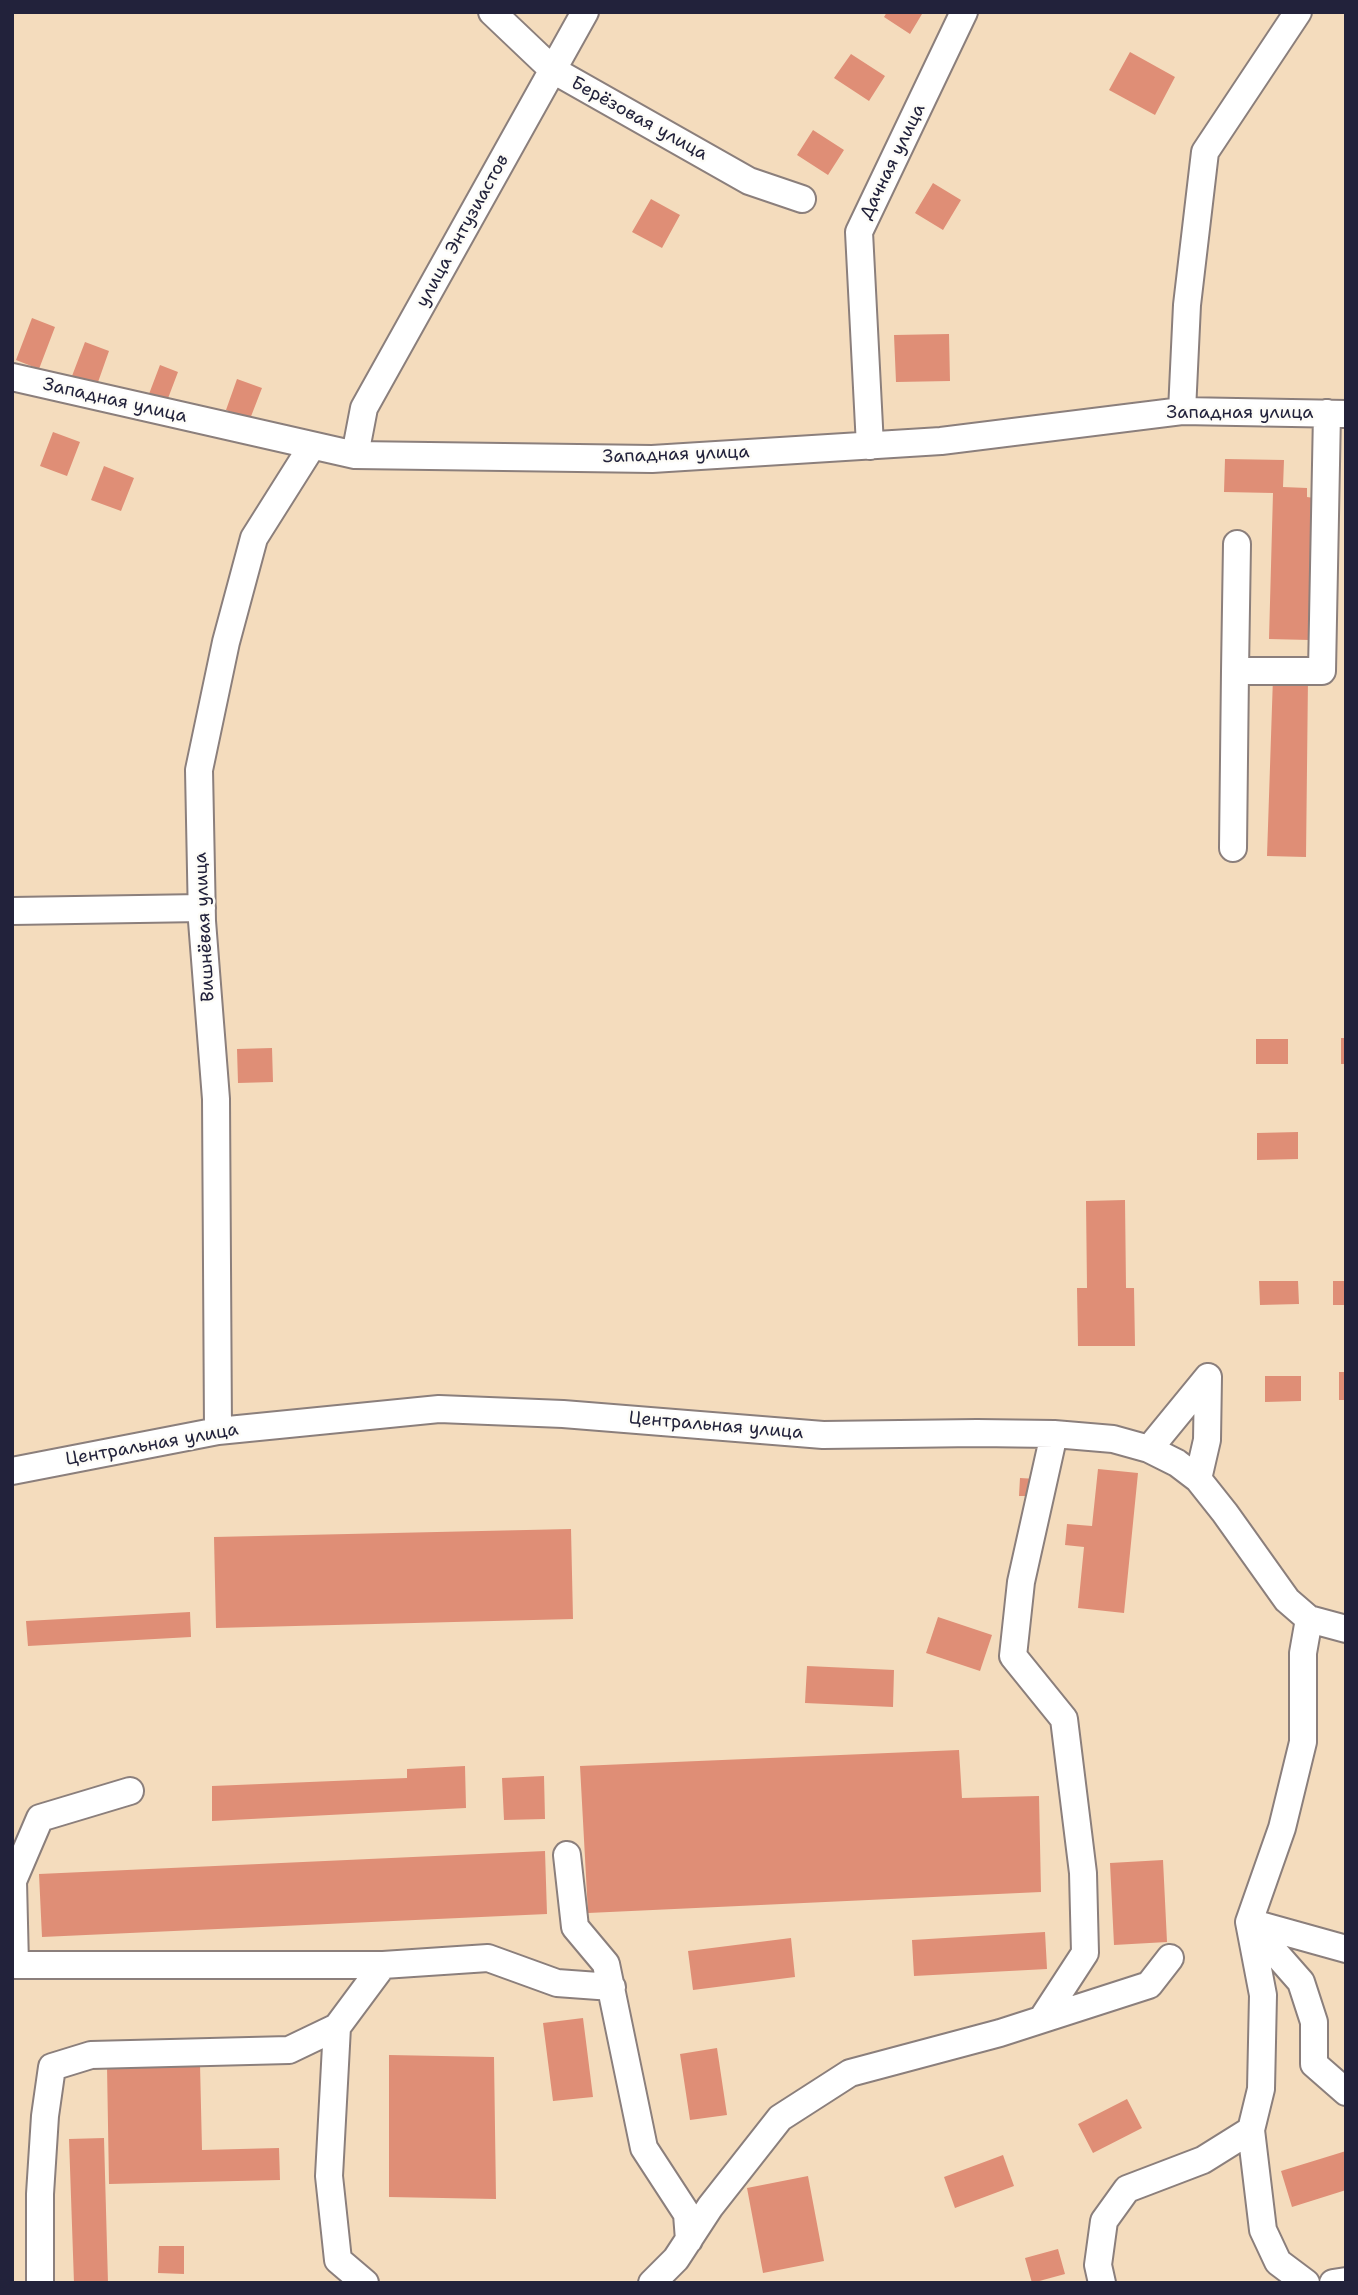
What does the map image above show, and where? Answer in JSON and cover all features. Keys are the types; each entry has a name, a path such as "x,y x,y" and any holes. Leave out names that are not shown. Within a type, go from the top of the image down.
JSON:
{"street":[{"name":"Берёзовая улица","path":"492,12 553,70 749,181 802,199"},
{"name":"улица Энтузиастов","path":"355,455 364,408 585,12"},
{"name":"Дачная улица","path":"870,446 859,232 964,12"},
{"path":"1182,411 1187,305 1205,152 1298,12"},
{"name":"Западная улица","path":"12,377 355,455 652,459 941,441 1182,411 1337,413"},
{"path":"1235,671 1322,671 1337,413"},
{"name":"Вишнёвая улица","path":"218,1431 216,1098 202,908 199,770 226,642 254,538 312,446"},
{"path":"1233,848 1237,544"},
{"path":"12,911 202,908"},
{"path":"1149,1449 1208,1377 1207,1440 1198,1479"},
{"name":"Центральная улица","path":"12,1471 218,1431 439,1409 563,1414 823,1435 1054,1434 1113,1439 1149,1449 1177,1463 1198,1479 1226,1513 1287,1600 1309,1619 1346,1629"},
{"path":"1042,2019 1084,1953 1083,1874 1064,1719 1013,1656 1020,1582 1054,1434"},
{"path":"1306,2283 1278,2262 1263,2230 1251,2130 1261,2089 1263,1995 1249,1922 1282,1828 1303,1742 1303,1653 1309,1619"},
{"path":"130,1791 40,1818 13,1881 15,1965 383,1965 488,1958 557,1983 612,1987"},
{"path":"567,1855 575,1927 606,1964 644,2148 687,2214 689,2240"},
{"path":"1249,1922 1346,1949"},
{"path":"1249,1922 1301,1982 1314,2022 1314,2064 1346,2092"},
{"path":"652,2283 676,2259 710,2207 780,2118 850,2074 1000,2033 1149,1984 1170,1958"},
{"path":"40,2283 40,2194 45,2116 52,2067 91,2055 289,2050 337,2027 383,1965"},
{"path":"337,2027 328,2176 338,2260 365,2283"},
{"path":"1102,2283 1098,2265 1104,2221 1127,2189 1203,2160 1251,2130"},
{"path":"1333,2283 1346,2281"}],"building":[{"path":"887,12 922,14 910,34 884,17"},
{"path":"1130,52 1175,77 1155,115 1109,90"},
{"path":"851,54 885,76 869,101 834,78"},
{"path":"813,130 844,150 828,175 797,155"},
{"path":"933,183 961,200 943,230 915,213"},
{"path":"651,199 680,215 662,248 632,232"},
{"path":"32,318 55,327 39,369 16,360"},
{"path":"949,334 950,381 896,382 894,335"},
{"path":"85,342 109,351 97,385 72,376"},
{"path":"160,365 178,372 167,401 149,394"},
{"path":"237,379 262,388 250,419 226,410"},
{"path":"53,432 80,442 67,476 40,466"},
{"path":"1225,459 1284,460 1283,487 1307,488 1307,497 1314,498 1310,640 1269,639 1273,493 1224,492"},
{"path":"104,466 134,478 121,511 91,500"},
{"path":"1273,677 1308,678 1306,857 1267,856"},
{"path":"1341,1038 1346,1038 1346,1064 1341,1064"},
{"path":"1256,1039 1288,1039 1288,1064 1256,1064"},
{"path":"272,1048 273,1082 238,1083 237,1049"},
{"path":"1298,1132 1298,1159 1257,1160 1257,1133"},
{"path":"1125,1200 1126,1288 1134,1288 1135,1346 1078,1346 1077,1288 1087,1288 1086,1201"},
{"path":"1259,1281 1298,1281 1299,1304 1260,1305"},
{"path":"1333,1281 1346,1281 1346,1305 1333,1305"},
{"path":"1339,1372 1346,1372 1346,1400 1339,1400"},
{"path":"1265,1376 1301,1376 1301,1401 1265,1402"},
{"path":"1098,1469 1138,1473 1124,1613 1078,1608 1084,1547 1065,1545 1067,1524 1092,1526"},
{"path":"1020,1478 1037,1479 1036,1496 1019,1496"},
{"path":"571,1529 573,1619 216,1628 214,1537"},
{"path":"190,1612 191,1637 28,1646 26,1621"},
{"path":"938,1617 992,1635 980,1671 926,1653"},
{"path":"807,1666 894,1670 893,1707 805,1703"},
{"path":"959,1750 962,1798 1039,1796 1041,1892 588,1913 580,1766"},
{"path":"465,1766 466,1808 212,1821 212,1786 407,1778 407,1769"},
{"path":"544,1776 545,1819 504,1820 502,1778"},
{"path":"545,1851 547,1914 42,1937 39,1874"},
{"path":"1163,1860 1167,1942 1114,1945 1110,1863"},
{"path":"1045,1932 1047,1969 914,1976 912,1940"},
{"path":"791,1938 795,1977 693,1990 688,1951"},
{"path":"583,2018 593,2097 553,2101 543,2023"},
{"path":"717,2048 727,2115 690,2120 680,2054"},
{"path":"389,2055 494,2057 496,2199 389,2197"},
{"path":"200,2064 202,2150 279,2148 280,2180 109,2184 107,2066"},
{"path":"1127,2099 1142,2128 1093,2153 1078,2124"},
{"path":"104,2138 108,2283 74,2283 69,2139"},
{"path":"1346,2151 1346,2190 1292,2207 1281,2171"},
{"path":"1003,2155 1014,2186 955,2208 944,2177"},
{"path":"808,2176 824,2261 763,2273 747,2188"},
{"path":"159,2246 184,2246 184,2274 158,2273"},
{"path":"1058,2249 1065,2274 1032,2283 1025,2258"}]}
